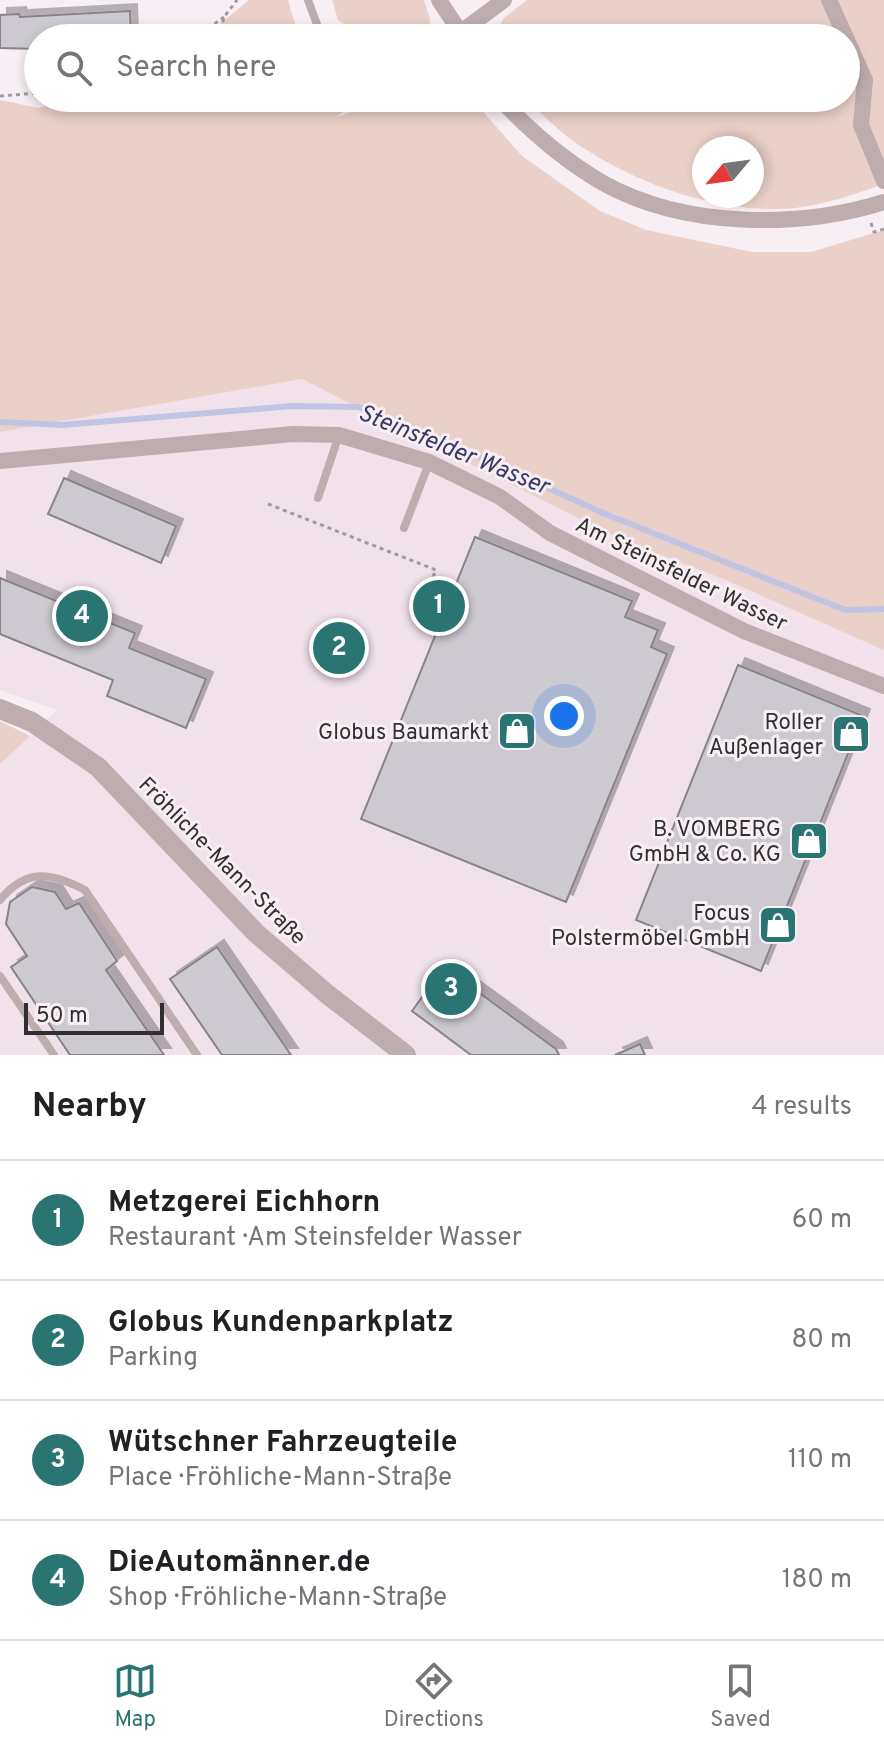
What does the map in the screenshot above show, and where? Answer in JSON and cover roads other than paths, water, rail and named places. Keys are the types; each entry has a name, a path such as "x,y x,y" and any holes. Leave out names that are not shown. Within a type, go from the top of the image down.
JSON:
{"street":[{"path":"439,0 452,24"},
{"path":"473,24 504,0"},
{"path":"829,0 840,24"},
{"path":"860,69 865,80 861,125 884,181"},
{"path":"512,112 533,134 575,165 606,185 652,203 715,217 783,221 828,216 884,202"},
{"name":"Am Steinsfelder Wasser","path":"0,461 293,434 339,435 429,462 500,497 550,533 744,631 884,686"},
{"name":"Fröhliche-Mann-Straße","path":"0,709 32,722 98,767 256,933 327,994 406,1055"}],"lane":[{"path":"308,0 317,24"},
{"path":"318,498 339,435"},
{"path":"404,528 429,462"},
{"path":"0,900 10,887 32,876 58,876 85,890 197,1055"},
{"path":"0,976 54,1055"}],"waterway":[{"name":"Steinsfelder Wasser","path":"0,422 62,425 292,406 359,407 603,513 845,610 884,609"}],"place":[{"name":"Metzgerei Eichhorn","path":"439,606"},
{"name":"DieAutomänner.de","path":"82,616"},
{"name":"Globus Kundenparkplatz","path":"339,648"},
{"name":"Globus Baumarkt","path":"517,731"},
{"name":"Roller Außenlager","path":"851,734"},
{"name":"B. VOMBERG GmbH & Co. KG","path":"809,841"},
{"name":"Focus Polstermöbel GmbH","path":"778,925"},
{"name":"Wütschner Fahrzeugteile","path":"451,989"}]}
